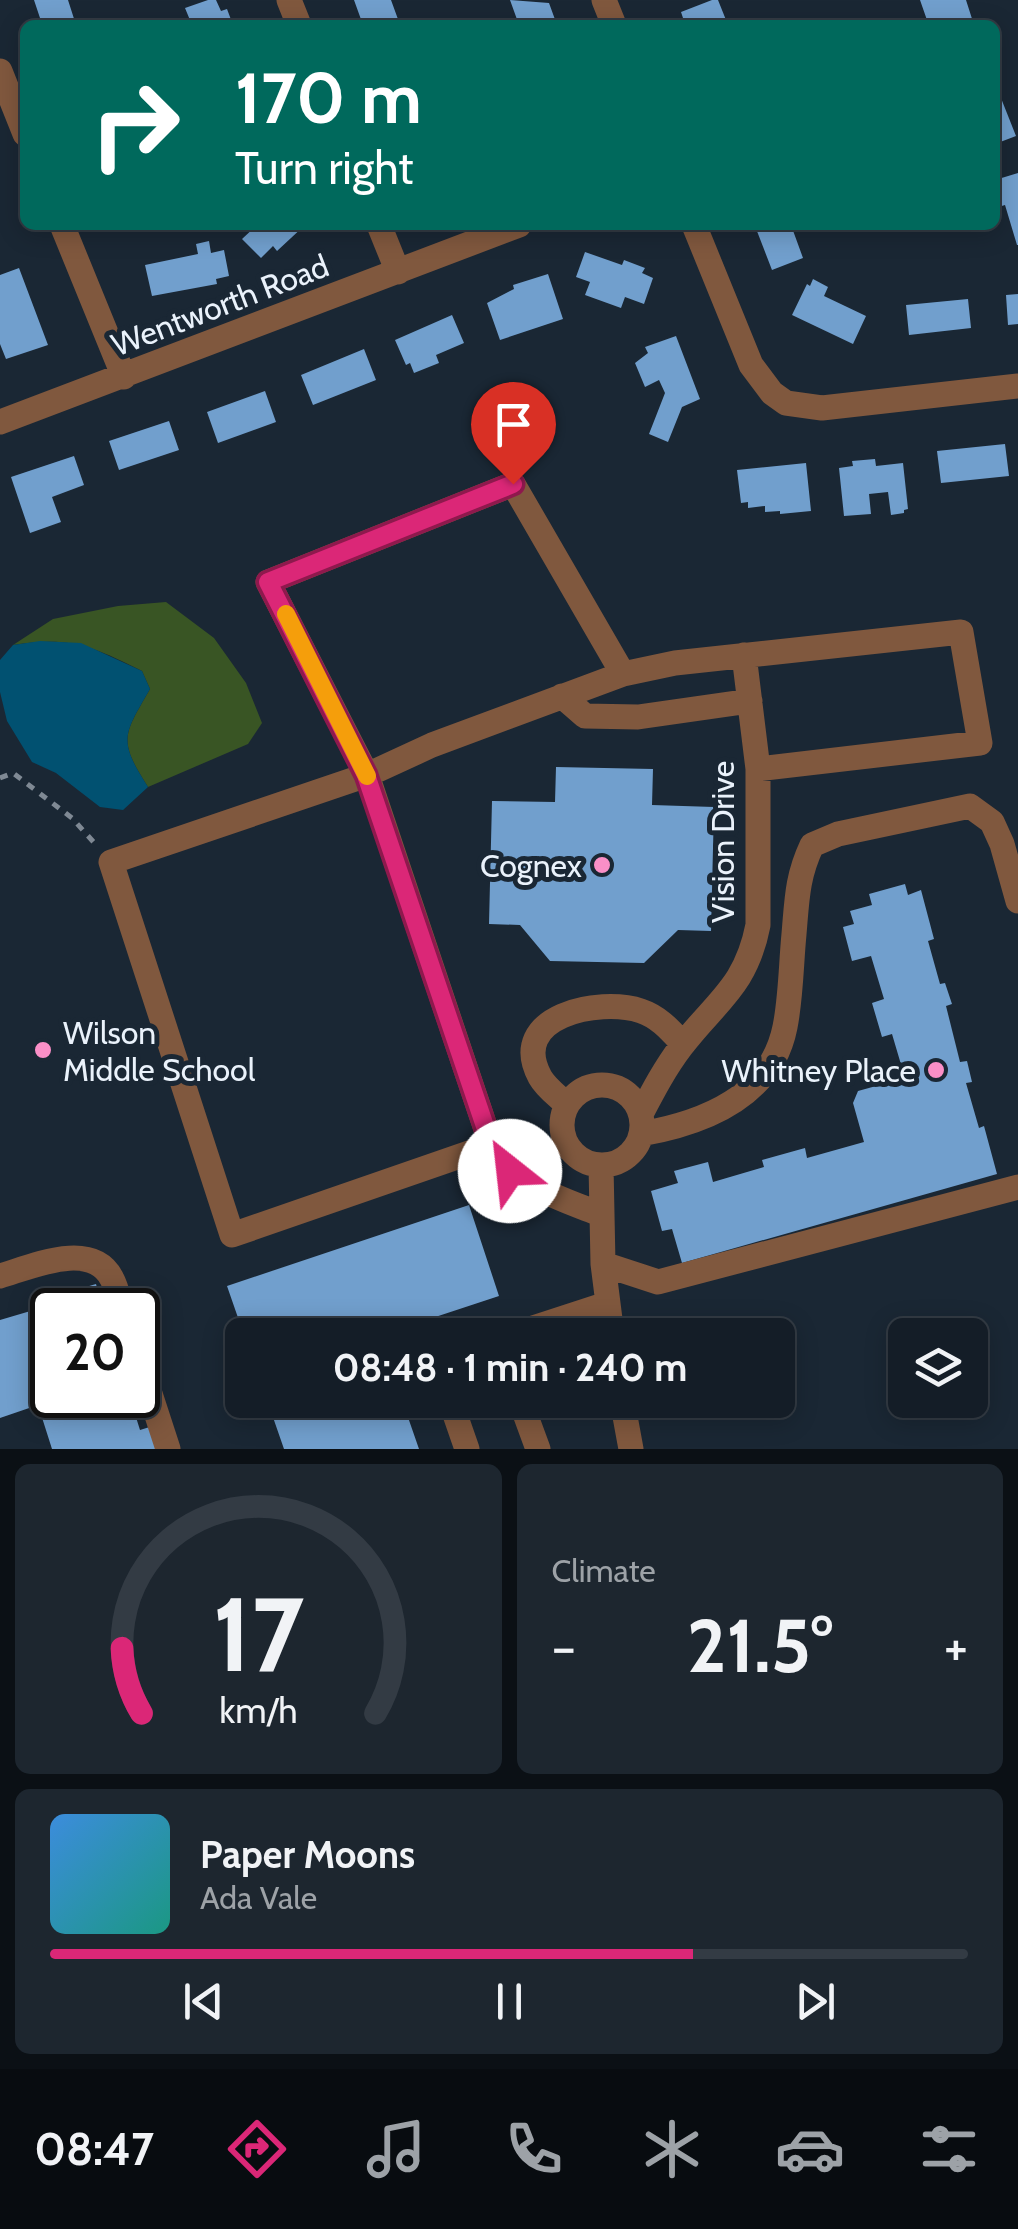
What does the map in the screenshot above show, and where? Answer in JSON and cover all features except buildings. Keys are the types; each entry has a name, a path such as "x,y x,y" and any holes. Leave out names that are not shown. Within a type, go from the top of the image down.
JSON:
{"street":[{"path":"0,72 6,105 20,126"},
{"path":"64,230 124,377"},
{"path":"382,230 398,272"},
{"name":"Wentworth Road","path":"0,422 505,230"},
{"path":"696,230 750,364 772,394 786,403 822,408 1018,386"},
{"path":"600,1214 527,1182 510,1171 492,1145 366,775 268,582 513,484 622,674"},
{"path":"492,1145 232,1236 111,862 366,775 432,745 622,674 674,663 961,632 980,743 758,769"},
{"name":"Vision Drive","path":"601,1164 624,1158 634,1150 666,1066 733,987 753,950 758,925 758,769 744,655"},
{"path":"562,696 585,716 638,717 750,702"},
{"path":"610,1318 600,1214 601,1164 576,1155 568,1144 563,1132 567,1106 587,1088 614,1086 626,1092 641,1124 680,1128 728,1107 767,1073 785,1029 800,872 812,844 838,834 970,806 992,822 1018,901"},
{"path":"567,1106 541,1080 534,1058 538,1036 558,1016 582,1007 613,1006 641,1011 663,1022 683,1044"},
{"path":"603,1264 658,1282 1018,1187"},
{"path":"0,1276 72,1258 95,1262 111,1276 115,1288"},
{"path":"565,1318 608,1304"},
{"path":"158,1418 168,1449"},
{"path":"456,1418 467,1449"},
{"path":"527,1418 538,1449"},
{"path":"625,1418 630,1449"}],"path":[{"path":"0,778 13,773 72,818 111,862"}],"green space":[{"path":"166,602 214,638 246,683 262,723 248,744 148,787 128,748 130,728 150,689 142,671 80,645 13,645 53,619 118,606"}],"water":[{"path":"40,641 81,643 142,671 150,689 130,728 128,748 148,787 123,810 100,807 56,773 32,762 7,721 0,692 0,660 13,645"}],"slow traffic":[{"path":"286,614 367,776"}],"place":[{"name":"Cognex","path":"602,865"},
{"name":"Wilson Middle School","path":"43,1050"},
{"name":"Whitney Place","path":"936,1070"}],"route":[{"path":"510,1171 490,1141 366,775 268,582 513,484"}]}
